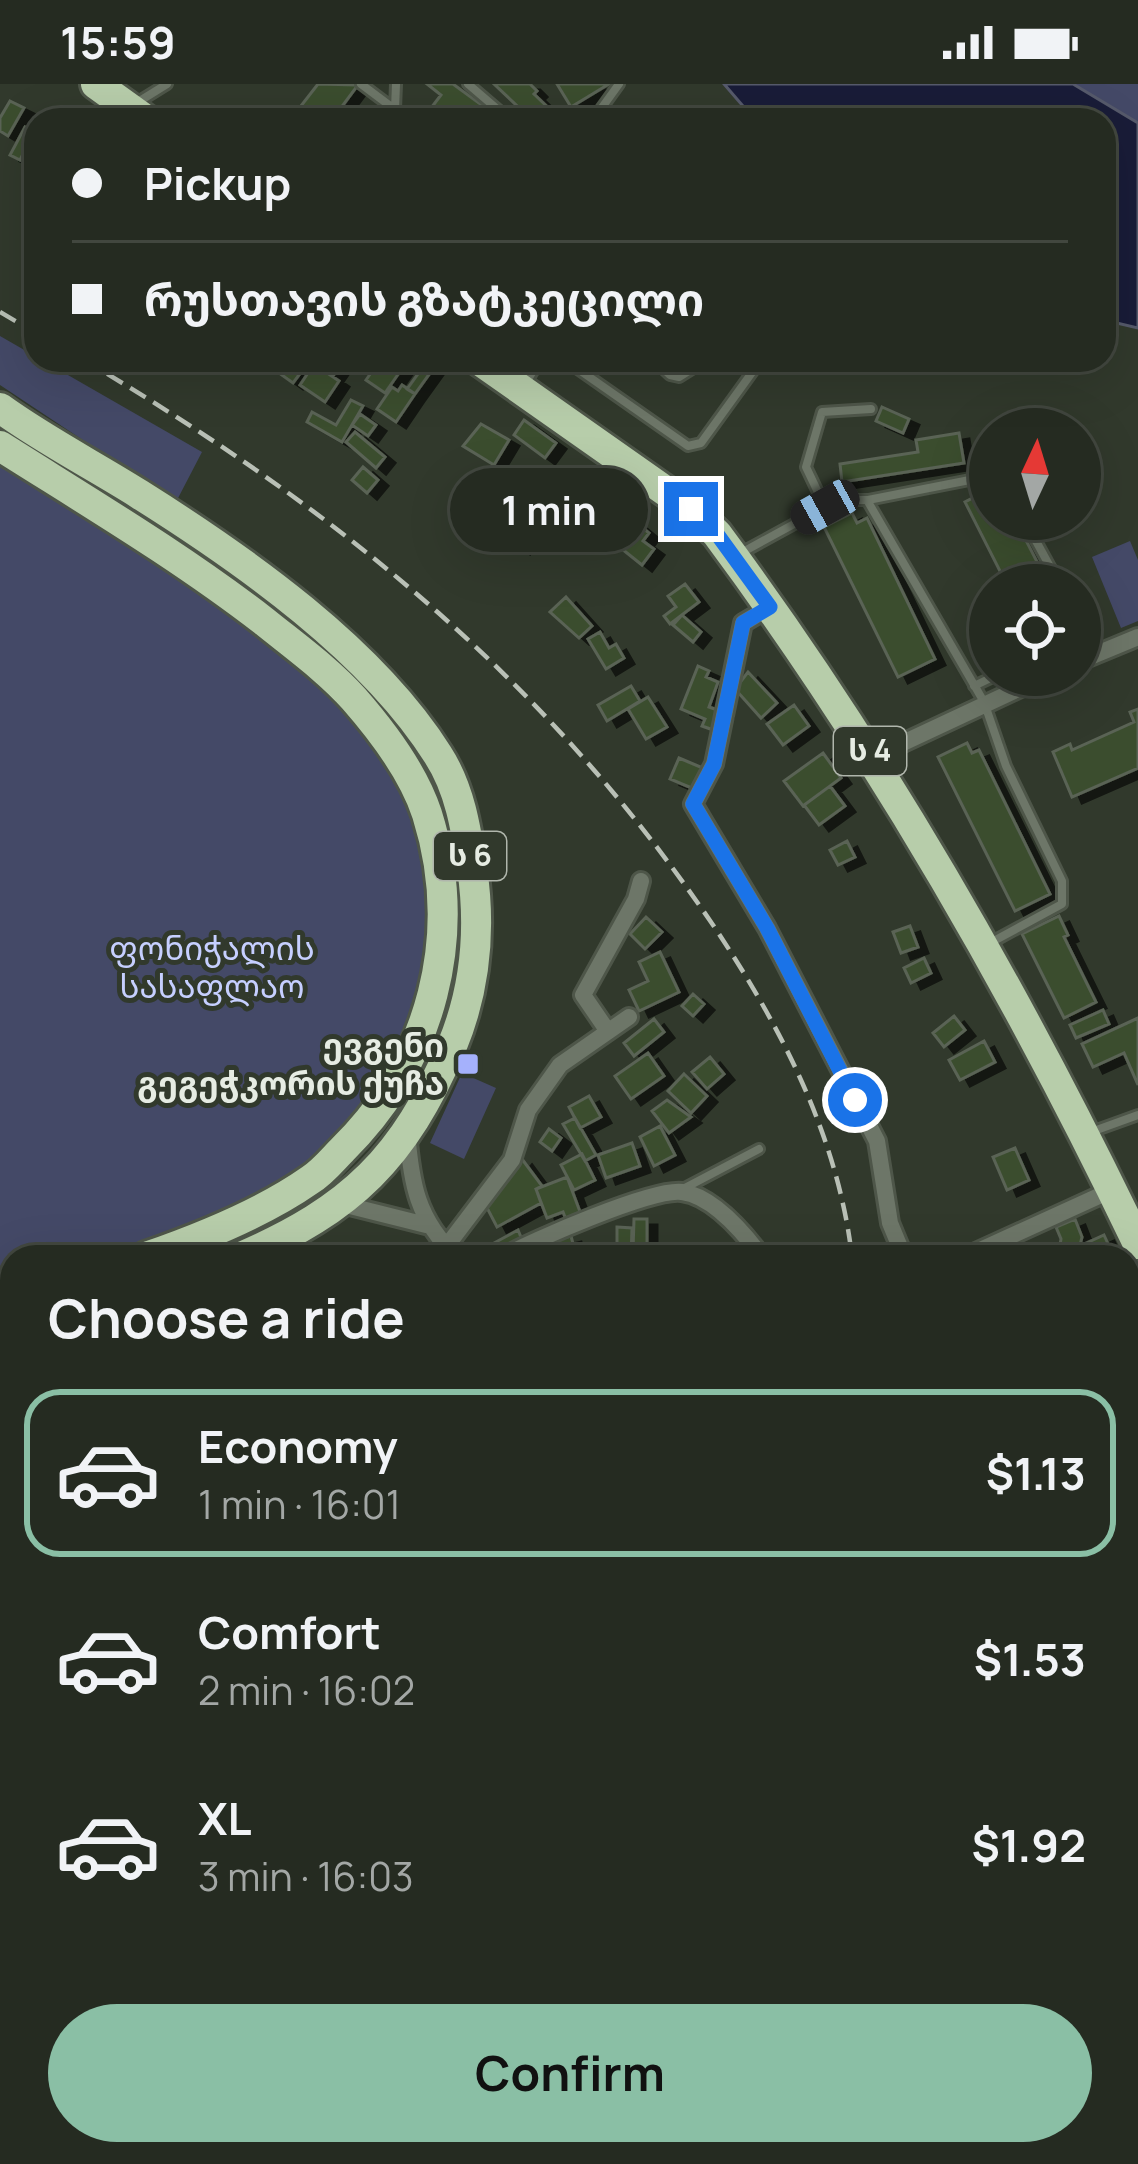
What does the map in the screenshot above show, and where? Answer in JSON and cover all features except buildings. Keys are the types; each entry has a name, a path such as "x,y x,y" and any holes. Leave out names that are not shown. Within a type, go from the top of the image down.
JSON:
{"highway":[{"path":"96,84 129,108"},
{"name":"ს 4","path":"499,372 691,509 734,557 873,757 986,945 1138,1244"},
{"name":"ს 6","path":"0,408 143,496 295,603 397,698 440,757 466,824 478,908 477,942 465,1015 439,1075 380,1167 342,1204 268,1245"},
{"name":"ს 6","path":"0,446 225,592 322,666 380,731 427,813 440,879 440,952 435,991 414,1052 376,1116 314,1178 277,1200 174,1245"}],"street":[{"path":"770,607 743,623 714,764 693,804 767,928 877,1141 890,1223 899,1245"},
{"path":"1101,653 1138,637"},
{"path":"873,757 976,696"},
{"path":"607,1030 583,995 636,899 640,880"},
{"path":"457,1245 512,1160 528,1109 560,1065 629,1017"},
{"path":"407,1130 412,1186 427,1225 446,1245"},
{"path":"991,1245 1112,1190"},
{"path":"531,1245 638,1200 679,1191 706,1201 750,1245"},
{"path":"342,1204 427,1225"}],"lane":[{"path":"143,108 167,84"},
{"path":"361,84 394,108"},
{"path":"468,84 496,108"},
{"path":"520,390 533,372"},
{"path":"582,372 688,446 700,443 752,372"},
{"path":"825,507 806,467 822,412 871,409"},
{"path":"734,557 838,500 867,500 969,480"},
{"path":"867,500 969,677"},
{"path":"980,696 1006,766 1065,892 1062,904 986,945"},
{"path":"1084,1135 1138,1115"},
{"path":"679,1191 759,1149"}],"green space":[{"path":"1073,84 1138,84 1138,123"},
{"path":"0,336 24,350 24,372 63,372 202,452 176,502 0,385"},
{"name":"ფონიჭალის სასაფლაო","path":"0,452 324,676 404,783 424,845 432,977 376,1111 277,1195 142,1245 0,1245"},
{"path":"1130,541 1138,560 1138,621 1121,628 1101,579 1101,564 1095,564 1092,557"},
{"path":"462,1073 496,1088 464,1159 430,1143"}],"shaded area":[{"path":"724,84 1073,84 1113,108 745,108"},
{"path":"1116,110 1138,123 1138,328 1116,323"}],"railway":[{"path":"0,312 24,326"},
{"path":"103,372 266,477 351,540 431,606 580,754 713,925 761,1002 820,1125 850,1245"}],"place":[{"name":"ევგენი გეგეჭკორის ქუჩა","path":"468,1064"}],"route":[{"path":"691,509 717,534 770,607 743,623 714,764 693,804 767,928 855,1100"}]}
